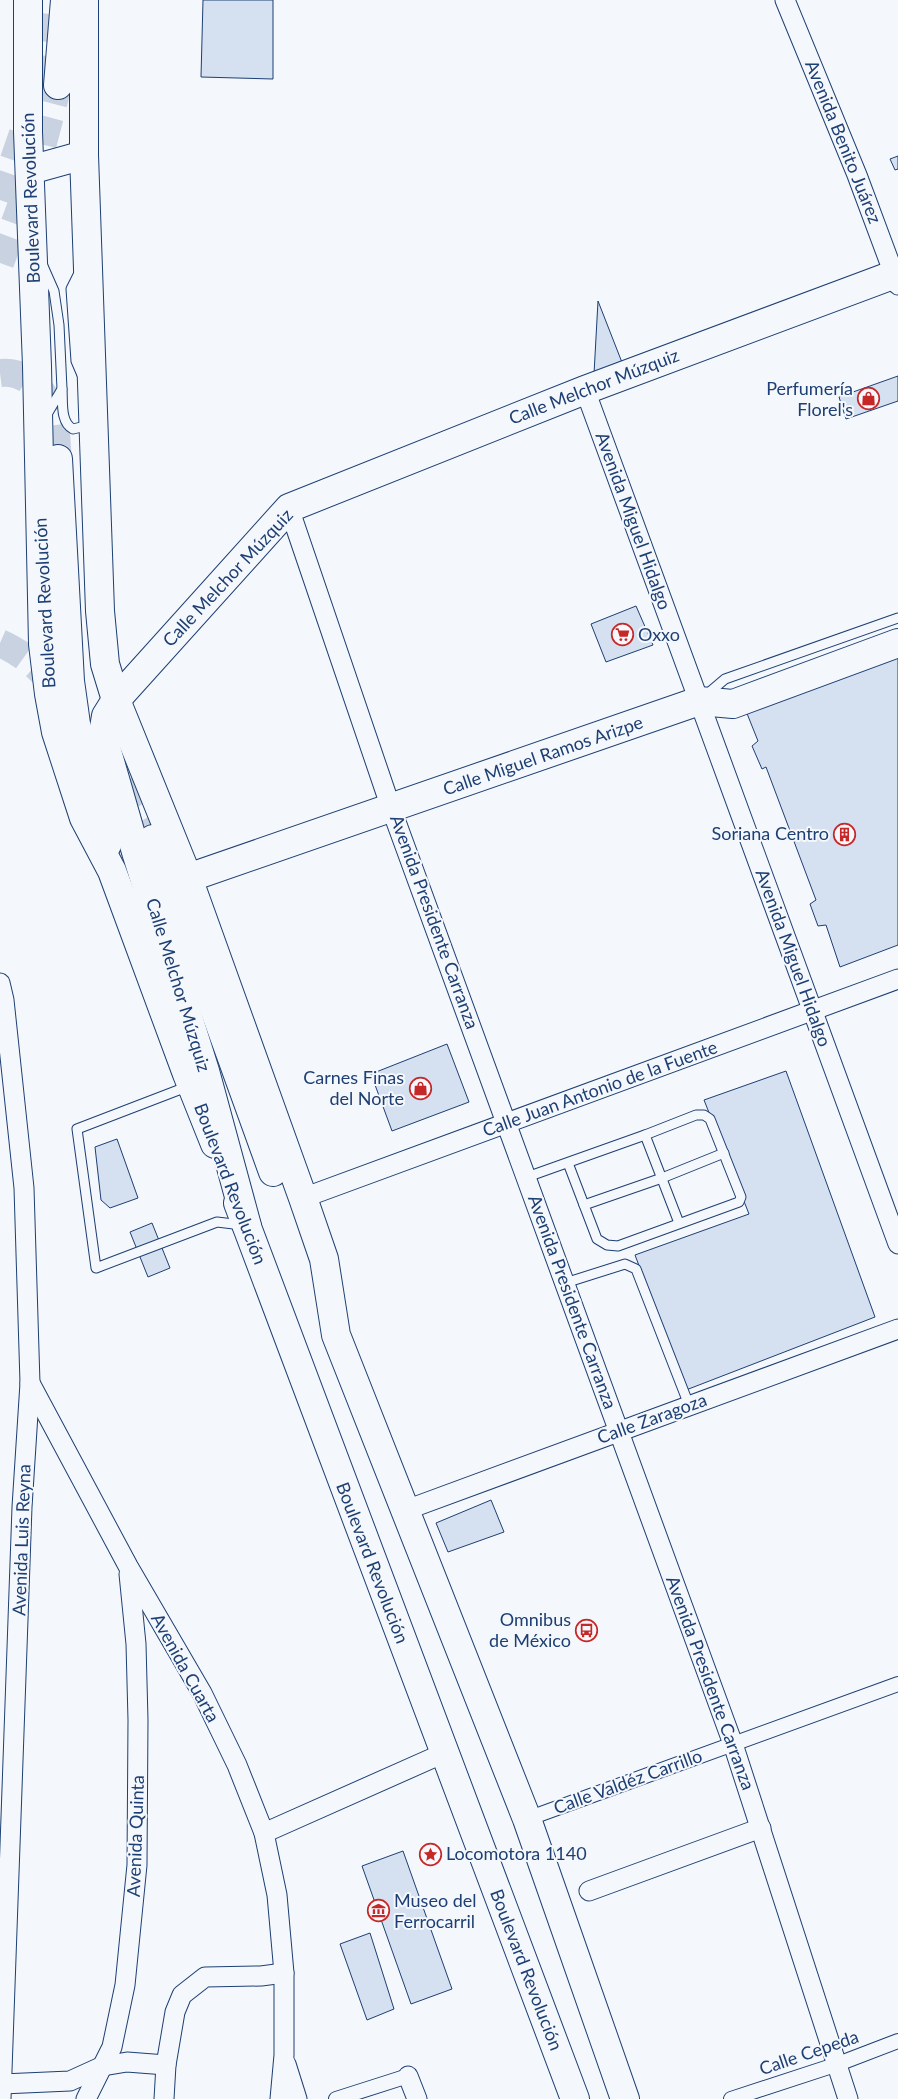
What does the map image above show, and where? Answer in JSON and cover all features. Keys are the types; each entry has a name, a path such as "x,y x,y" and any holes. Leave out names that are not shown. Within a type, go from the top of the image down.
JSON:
{"main road":[{"path":"84,0 84,155 101,631 105,664 116,700 188,878 303,1198 324,1259 336,1335"},
{"path":"47,2 58,85"},
{"name":"Boulevard Revolución","path":"47,2 30,170 43,644 56,732 84,818 112,871 575,2099"},
{"path":"30,170 84,155"},
{"name":"Calle Melchor Múzquiz","path":"247,1226 205,1071 136,852 107,751 104,728 106,716 116,700 289,508 585,390 897,277"},
{"path":"58,459 63,579 72,698 76,724 88,772 100,804 112,871"},
{"name":"Calle Miguel Ramos Arizpe","path":"188,878 699,701 733,704 898,643"},
{"path":"151,835 228,1050 336,1335 527,1819 625,2099"}],"street":[{"name":"Avenida Benito Juárez","path":"785,0 897,277"},
{"name":"Avenida Miguel Hidalgo","path":"585,390 898,1244"},
{"name":"Avenida Presidente Carranza","path":"289,508 391,808 508,1123 618,1432 733,1744 848,2099"},
{"name":"Calle Juan Antonio de la Fuente","path":"303,1198 898,979"},
{"name":"Avenida Luis Reyna","path":"0,983 4,1000 24,1188 30,1383 22,1508 1,2091"},
{"name":"Calle Zaragoza","path":"406,1510 898,1328"},
{"name":"Avenida Cuarta","path":"30,1383 128,1566 202,1693 237,1765 264,1832 277,1895 284,1973 284,2055 280,2099"},
{"name":"Avenida Quinta","path":"86,2099 112,2047 125,1985 137,1865 138,1720 136,1644 128,1566"},
{"name":"Calle Valdéz Carrillo","path":"527,1819 898,1684"},
{"path":"264,1832 444,1753"},
{"path":"589,1891 761,1828"},
{"path":"164,2099 166,2065 175,2012 182,1995 205,1978 261,1976 284,1973"},
{"name":"Calle Cepeda","path":"731,2099 838,2064 898,2041"},
{"name":"Avenida Cuarta","path":"284,2055 297,2099"},
{"path":"1,2091 70,2081 103,2066 127,2062 166,2065"},
{"path":"336,2099 408,2076 417,2099"}],"lane":[{"path":"33,251 46,271 54,291 59,325 64,420 67,426 73,429 95,423"},
{"path":"38,428 62,388"},
{"path":"699,701 725,679 898,618"},
{"path":"192,1085 77,1129 96,1268 217,1222 247,1226"},
{"path":"527,1177 568,1162 645,1136 696,1115 704,1114 710,1119 740,1192 739,1202 618,1246 607,1246 596,1239 568,1162"},
{"path":"645,1136 679,1223"},
{"path":"584,1205 662,1178 724,1153"},
{"path":"565,1283 625,1264 636,1269 689,1405"}],"building":[{"path":"203,0 273,0 273,79 201,77"},
{"path":"898,156 898,169 895,170 890,159"},
{"path":"598,301 623,365 594,374"},
{"name":"Perfumería Florel's","path":"898,376 898,401 846,419 839,397"},
{"name":"Oxxo","path":"636,606 653,645 606,662 591,624"},
{"name":"Soriana Centro","path":"898,650 898,945 840,967 826,925 818,926 810,904 816,900 766,767 762,769 752,746 758,741 744,706"},
{"name":"Carnes Finas del Norte","path":"447,1044 469,1102 392,1131 371,1074"},
{"path":"786,1071 875,1317 686,1390 635,1255 749,1214 704,1100"},
{"path":"117,1139 138,1198 110,1208 101,1200 95,1147"},
{"path":"152,1223 170,1268 148,1277 130,1232"},
{"path":"491,1500 504,1532 448,1552 436,1523"},
{"path":"403,1851 452,1989 411,2004 362,1866"},
{"path":"370,1933 394,2009 367,2020 340,1944"}],"tunnel":[{"path":"37,83 47,8"},
{"path":"0,263 39,158 58,85"},
{"path":"0,200 27,122"},
{"path":"0,373 17,374 24,377 43,394 53,414 58,459"},
{"path":"0,643 32,663 58,689"},
{"path":"120,785 151,835"}],"place":[{"name":"Perfumería Florel's","path":"869,399"},
{"name":"Oxxo","path":"622,635"},
{"name":"Soriana Centro","path":"845,834"},
{"name":"Carnes Finas del Norte","path":"420,1088"},
{"name":"Omnibus de México","path":"587,1630"},
{"name":"Locomotora 1140","path":"430,1854"},
{"name":"Museo del Ferrocarril","path":"378,1911"}]}
